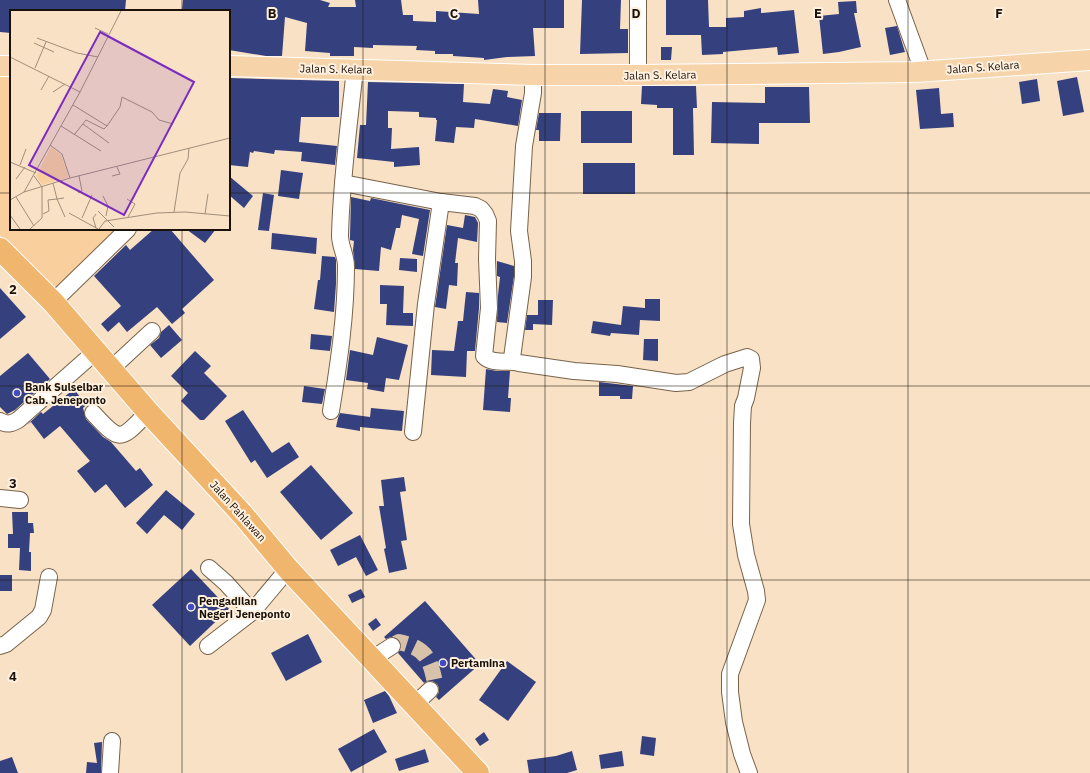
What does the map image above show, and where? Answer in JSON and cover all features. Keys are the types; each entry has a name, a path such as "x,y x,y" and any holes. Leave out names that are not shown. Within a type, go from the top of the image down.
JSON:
{"highway":[{"name":"Jalan Pahlawan","path":"0,249 52,302 148,412 244,515 288,569 478,773"}],"main road":[{"name":"Jalan S. Kelara","path":"230,66 534,75 638,75 923,71 1090,60"}],"street":[{"path":"638,0 638,75"},
{"path":"897,0 923,71"},
{"path":"331,411 342,348 346,266 340,238 355,69"},
{"path":"515,362 512,358 523,277 523,261 519,231 524,146 533,93 534,75"},
{"path":"344,183 441,202 476,206 481,209 488,221 487,267 489,308 484,356 487,359 574,371 617,374 676,383 689,382 725,364 741,358 747,357 751,359 752,368 743,406 741,517 746,555 756,591 756,600 730,674 730,692 734,722 742,754 749,773"},
{"path":"413,432 426,304 441,202"},
{"path":"52,302 127,230"},
{"path":"111,370 152,331"},
{"path":"0,421 5,424 10,424 18,420 95,352"},
{"path":"93,413 112,432 117,435 123,435 128,433 148,412"},
{"path":"0,498 20,500"},
{"path":"209,568 226,583 252,612"},
{"path":"208,646 252,612 288,569"},
{"path":"0,646 6,644 39,617 43,610 49,577"},
{"path":"372,659 392,646"},
{"path":"414,704 430,690"},
{"path":"110,773 112,741"}],"shaded area":[{"path":"10,75 10,230 117,230 55,293 0,235 0,76"}],"building":[{"path":"0,0 126,0 125,10 10,10 10,33 0,32"},
{"path":"183,0 320,0 330,3 328,7 356,7 355,0 401,0 403,15 413,15 413,21 436,22 436,11 479,14 478,0 564,0 564,28 533,28 535,56 484,60 484,58 453,56 453,54 435,54 435,51 416,50 417,46 373,45 373,48 354,47 354,56 330,56 330,53 305,51 307,23 285,17 282,56 266,56 230,50 230,10 182,10"},
{"path":"582,0 621,0 620,29 628,29 628,53 580,54"},
{"path":"666,0 708,0 709,27 726,27 726,18 744,17 744,11 761,8 761,13 794,10 799,53 778,55 777,47 723,52 723,54 702,55 701,35 666,35"},
{"path":"856,1 857,13 854,13 861,47 823,54 819,16 839,14 838,2"},
{"path":"897,26 905,52 890,55 885,28"},
{"path":"661,47 672,47 671,60 661,60"},
{"path":"1077,77 1084,112 1063,116 1057,81"},
{"path":"230,78 339,81 339,117 301,117 299,142 337,146 335,165 301,161 302,152 275,150 274,154 254,151 253,153 250,152 248,167 230,165"},
{"path":"1037,79 1040,101 1022,104 1019,82"},
{"path":"368,82 464,84 463,102 490,104 493,89 508,91 507,97 522,100 518,126 475,119 474,128 456,127 454,143 435,141 436,118 419,117 419,112 388,111 388,128 392,128 391,149 419,147 420,165 394,167 394,162 357,158 360,125 366,125"},
{"path":"642,86 696,86 697,108 693,108 694,155 673,155 673,108 657,108 657,105 641,104"},
{"path":"765,87 809,87 810,123 759,123 759,144 711,143 712,102 765,103"},
{"path":"939,88 941,114 953,113 954,127 920,129 916,90"},
{"path":"581,111 632,111 632,143 581,143"},
{"path":"539,113 561,113 560,141 539,141 539,130 536,130"},
{"path":"583,163 635,163 635,194 583,194"},
{"path":"281,170 303,173 299,199 278,196"},
{"path":"230,177 253,196 244,208 230,196"},
{"path":"263,193 274,195 269,231 258,230"},
{"path":"351,197 370,201 371,198 430,210 423,256 412,254 419,219 402,215 400,228 396,228 391,250 381,247 379,271 355,269 353,250 354,241 350,240"},
{"path":"465,215 475,217 478,223 477,242 458,238 455,263 458,263 457,286 449,285 446,309 435,307 447,225 463,228"},
{"path":"153,230 171,230 214,280 182,309 185,313 172,324 157,307 127,332 119,322 108,332 101,324 121,306 94,276 126,245 130,250"},
{"path":"187,230 215,230 205,243"},
{"path":"272,233 317,238 316,254 271,249"},
{"path":"322,256 335,257 336,260 334,312 314,309 318,280 320,280"},
{"path":"400,258 417,259 417,272 399,270"},
{"path":"497,261 514,266 514,276 507,323 497,322 500,277 497,276"},
{"path":"380,285 404,286 403,313 413,313 413,326 386,325 387,304 380,304"},
{"path":"0,288 26,317 0,339"},
{"path":"466,292 479,293 479,308 475,351 467,351 466,377 431,375 432,350 454,351 458,321 463,321"},
{"path":"645,299 660,299 660,321 640,320 639,335 611,333 610,336 591,333 593,321 621,325 623,306 645,308"},
{"path":"538,300 553,300 552,325 533,324 533,330 525,330 527,315 538,315"},
{"path":"169,325 182,340 161,358 150,345 159,338 161,332"},
{"path":"311,334 332,336 330,351 310,349"},
{"path":"377,337 408,345 399,380 386,378 384,392 367,389 368,383 346,380 350,350 373,355"},
{"path":"644,339 658,339 658,361 643,360"},
{"path":"195,351 211,366 204,373 227,396 204,420 200,420 181,401 188,393 171,376"},
{"name":"Bank Sulselbar Cab. Jeneponto","path":"28,353 50,379 15,410 7,414 0,407 0,376"},
{"path":"486,369 510,371 508,398 511,398 510,412 483,410"},
{"path":"599,382 633,386 632,399 620,399 620,396 599,396"},
{"path":"304,386 325,389 322,404 302,402"},
{"path":"74,389 86,405 83,408 86,419 103,437 111,442 136,471 140,468 153,485 125,508 106,484 95,493 77,471 90,461 60,426 44,439 31,422 27,425 41,412 43,414"},
{"path":"371,408 404,411 402,431 360,427 360,431 336,427 340,413 370,417"},
{"path":"243,410 272,453 289,442 299,457 267,478 255,460 251,463 225,421"},
{"path":"311,465 353,513 321,540 280,492"},
{"path":"404,477 406,491 400,492 407,540 401,541 407,569 389,573 384,549 386,548 379,506 384,506 381,480"},
{"path":"166,490 195,514 182,530 164,515 147,534 136,523"},
{"path":"12,512 28,512 28,523 33,523 34,533 30,533 29,552 31,552 31,571 19,570 20,548 8,548 8,534 13,534"},
{"path":"360,535 378,570 366,576 356,557 338,566 330,550"},
{"name":"Pengadilan Negeri Jeneponto","path":"191,569 229,609 190,646 152,605"},
{"path":"0,575 12,575 12,591 0,591"},
{"path":"361,589 365,597 352,603 348,595"},
{"path":"425,601 480,664 439,700 436,697 439,692 437,684 432,681 424,683 398,653 401,646 400,641 396,637 386,639 384,637"},
{"path":"376,618 381,625 373,631 368,624"},
{"path":"308,634 322,662 286,681 271,653"},
{"path":"507,661 536,682 508,721 479,700"},
{"path":"385,691 397,713 373,723 364,700"},
{"path":"374,729 387,752 351,772 338,749"},
{"path":"484,732 489,740 480,746 475,739"},
{"path":"642,736 656,738 654,756 640,754"},
{"path":"102,742 101,773 86,773 87,762 97,763 94,743"},
{"path":"425,749 429,762 399,771 395,759"},
{"path":"572,751 577,770 567,773 529,773 527,760 556,756"},
{"path":"622,751 624,766 601,769 599,755"},
{"path":"12,757 18,773 0,773 0,761"}],"tunnel":[{"path":"392,646 399,642 408,644 415,647 425,655 431,666 435,683 430,690"}],"place":[{"name":"Bank Sulselbar Cab. Jeneponto","path":"17,393"},
{"name":"Pengadilan Negeri Jeneponto","path":"191,607"},
{"name":"Pertamina","path":"443,663"}]}
